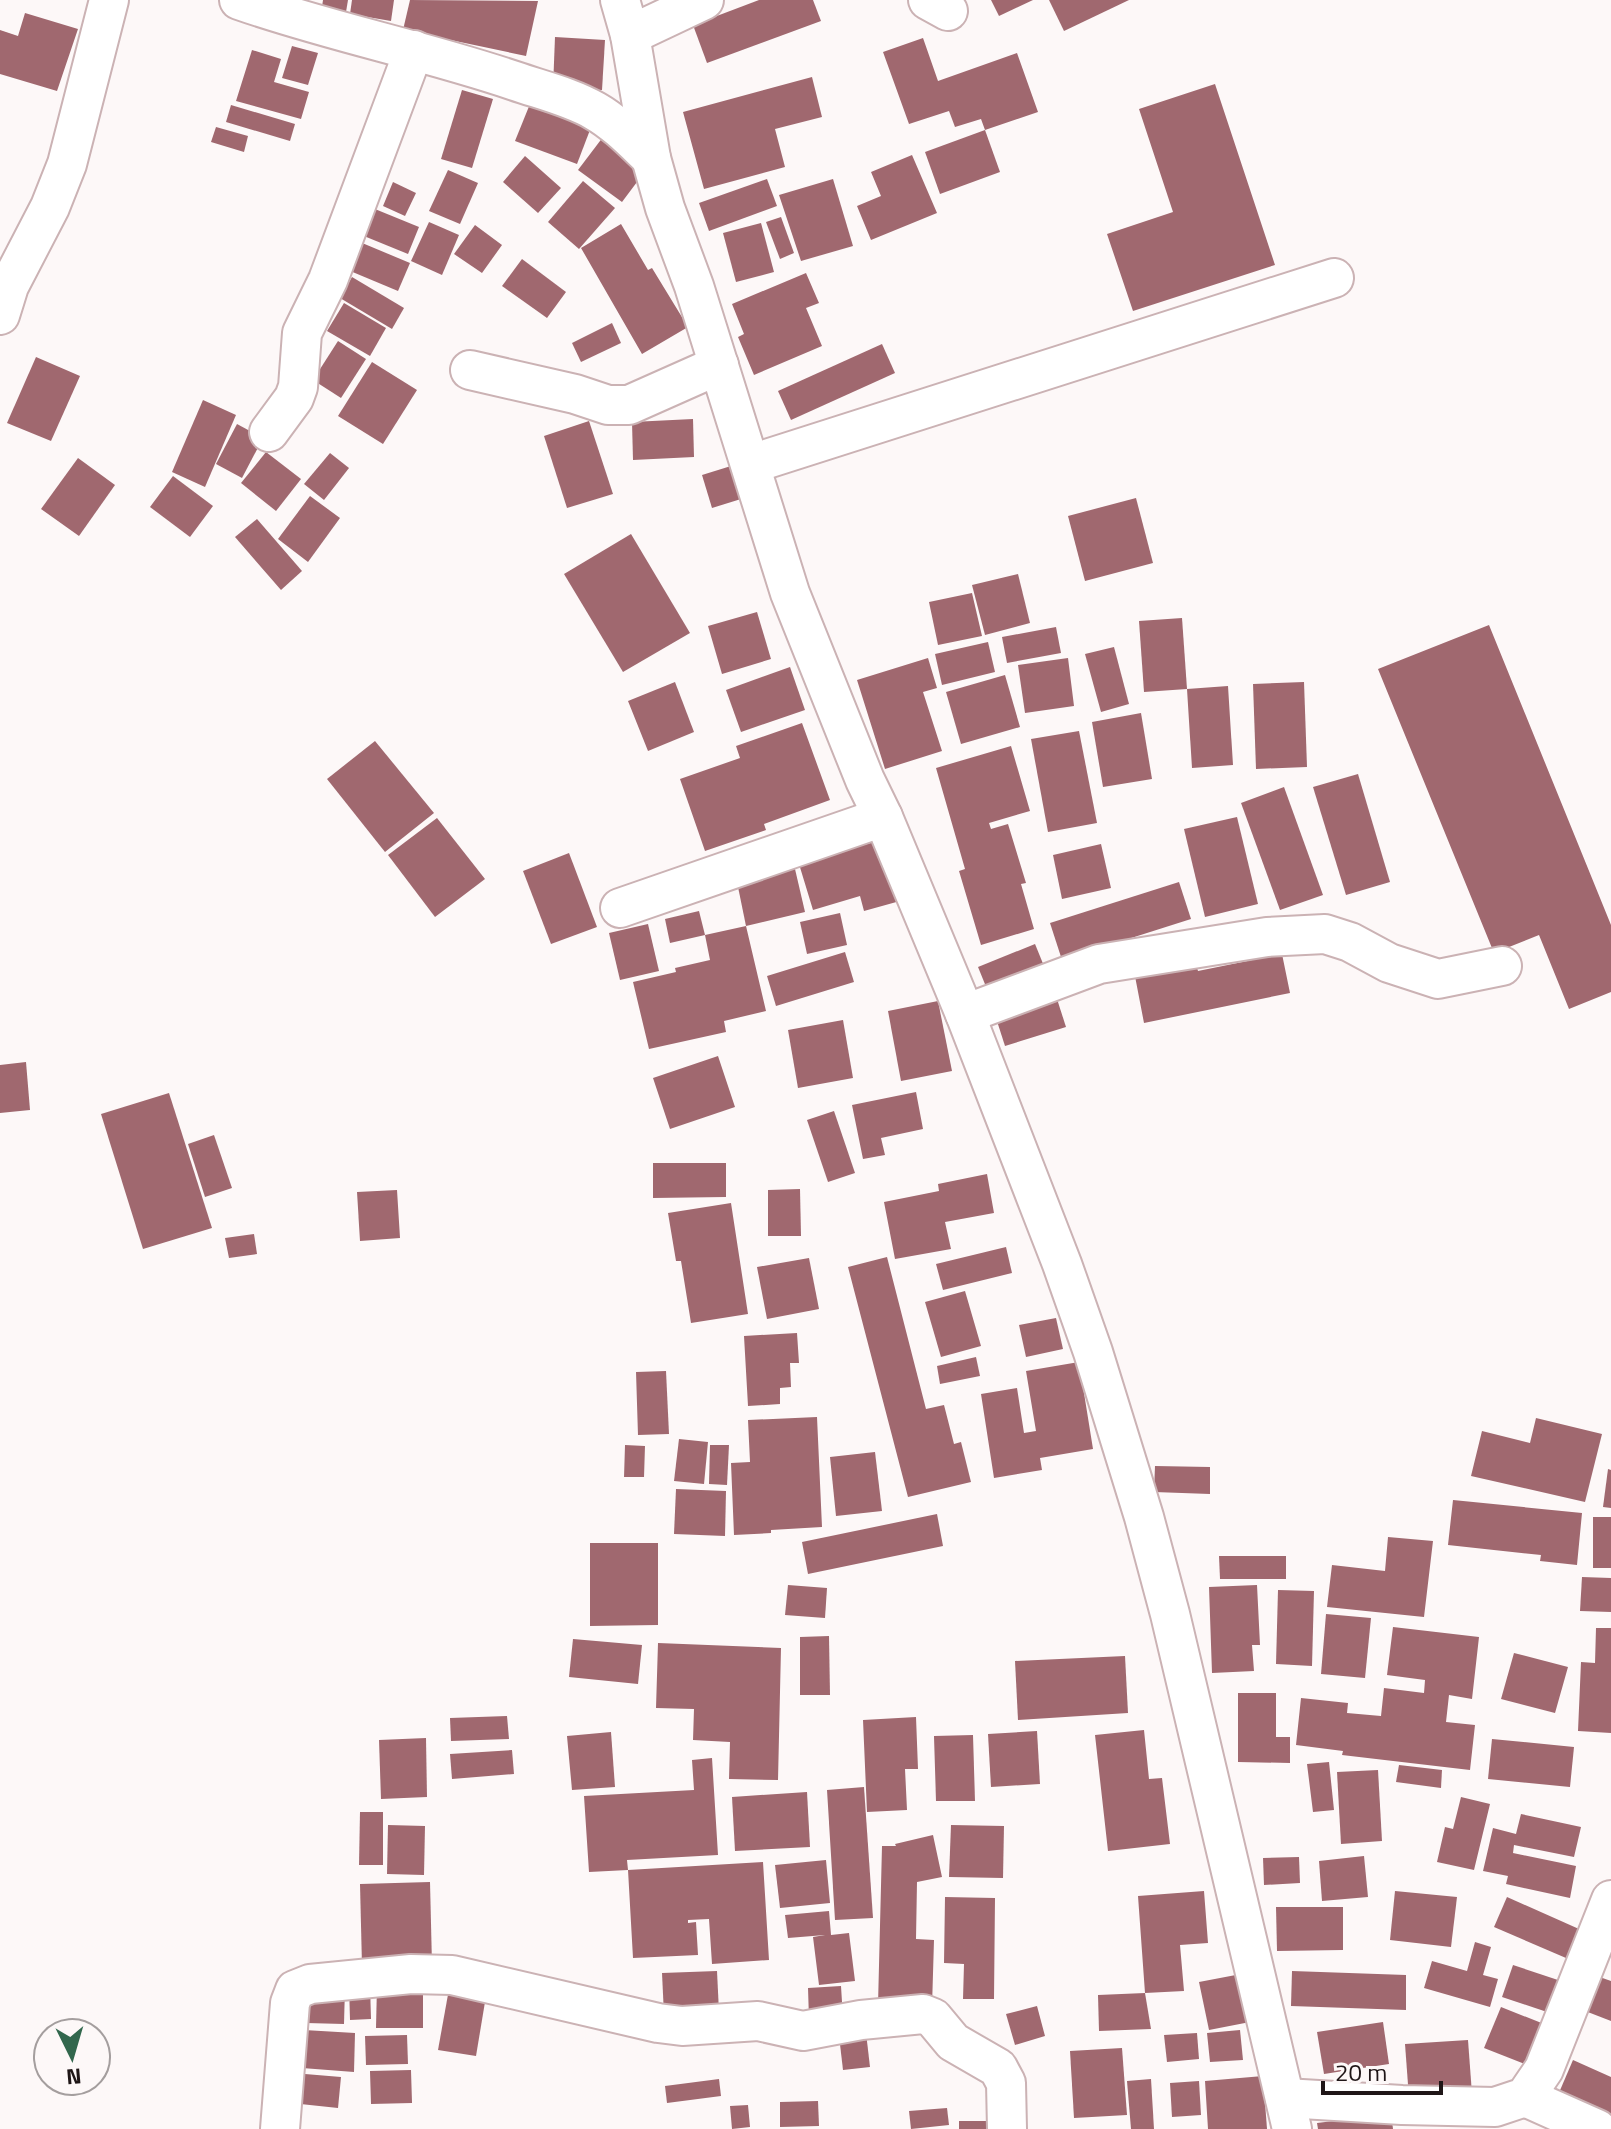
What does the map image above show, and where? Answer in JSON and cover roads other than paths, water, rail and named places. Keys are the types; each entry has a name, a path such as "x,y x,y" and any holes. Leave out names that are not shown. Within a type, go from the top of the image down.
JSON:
{"street":[{"path":"0,315 9,286 63,175 109,0"},
{"path":"239,0 288,17 461,63 592,109 613,122 651,158"},
{"path":"704,0 625,18 651,158 790,593 859,766 965,1014 1093,1352 1144,1517 1170,1614 1289,2114 1386,2105 1495,2107 1525,2097 1544,2069 1611,1900"},
{"path":"269,432 294,398 298,387 302,333 328,280 414,50"},
{"path":"751,464 1334,278"},
{"path":"470,370 575,394 608,405 629,405 644,401 719,365"},
{"path":"620,908 883,817"},
{"path":"965,1014 1099,964 1267,937 1325,934 1350,942 1389,963 1438,979 1502,966"},
{"path":"280,2129 290,2003 295,1990 310,1984 427,1974 452,1975 682,2026 758,2021 803,2031 861,2020 929,2015 953,2042 998,2068 1006,2083 1007,2129"},
{"path":"1525,2097 1597,2129"}]}
